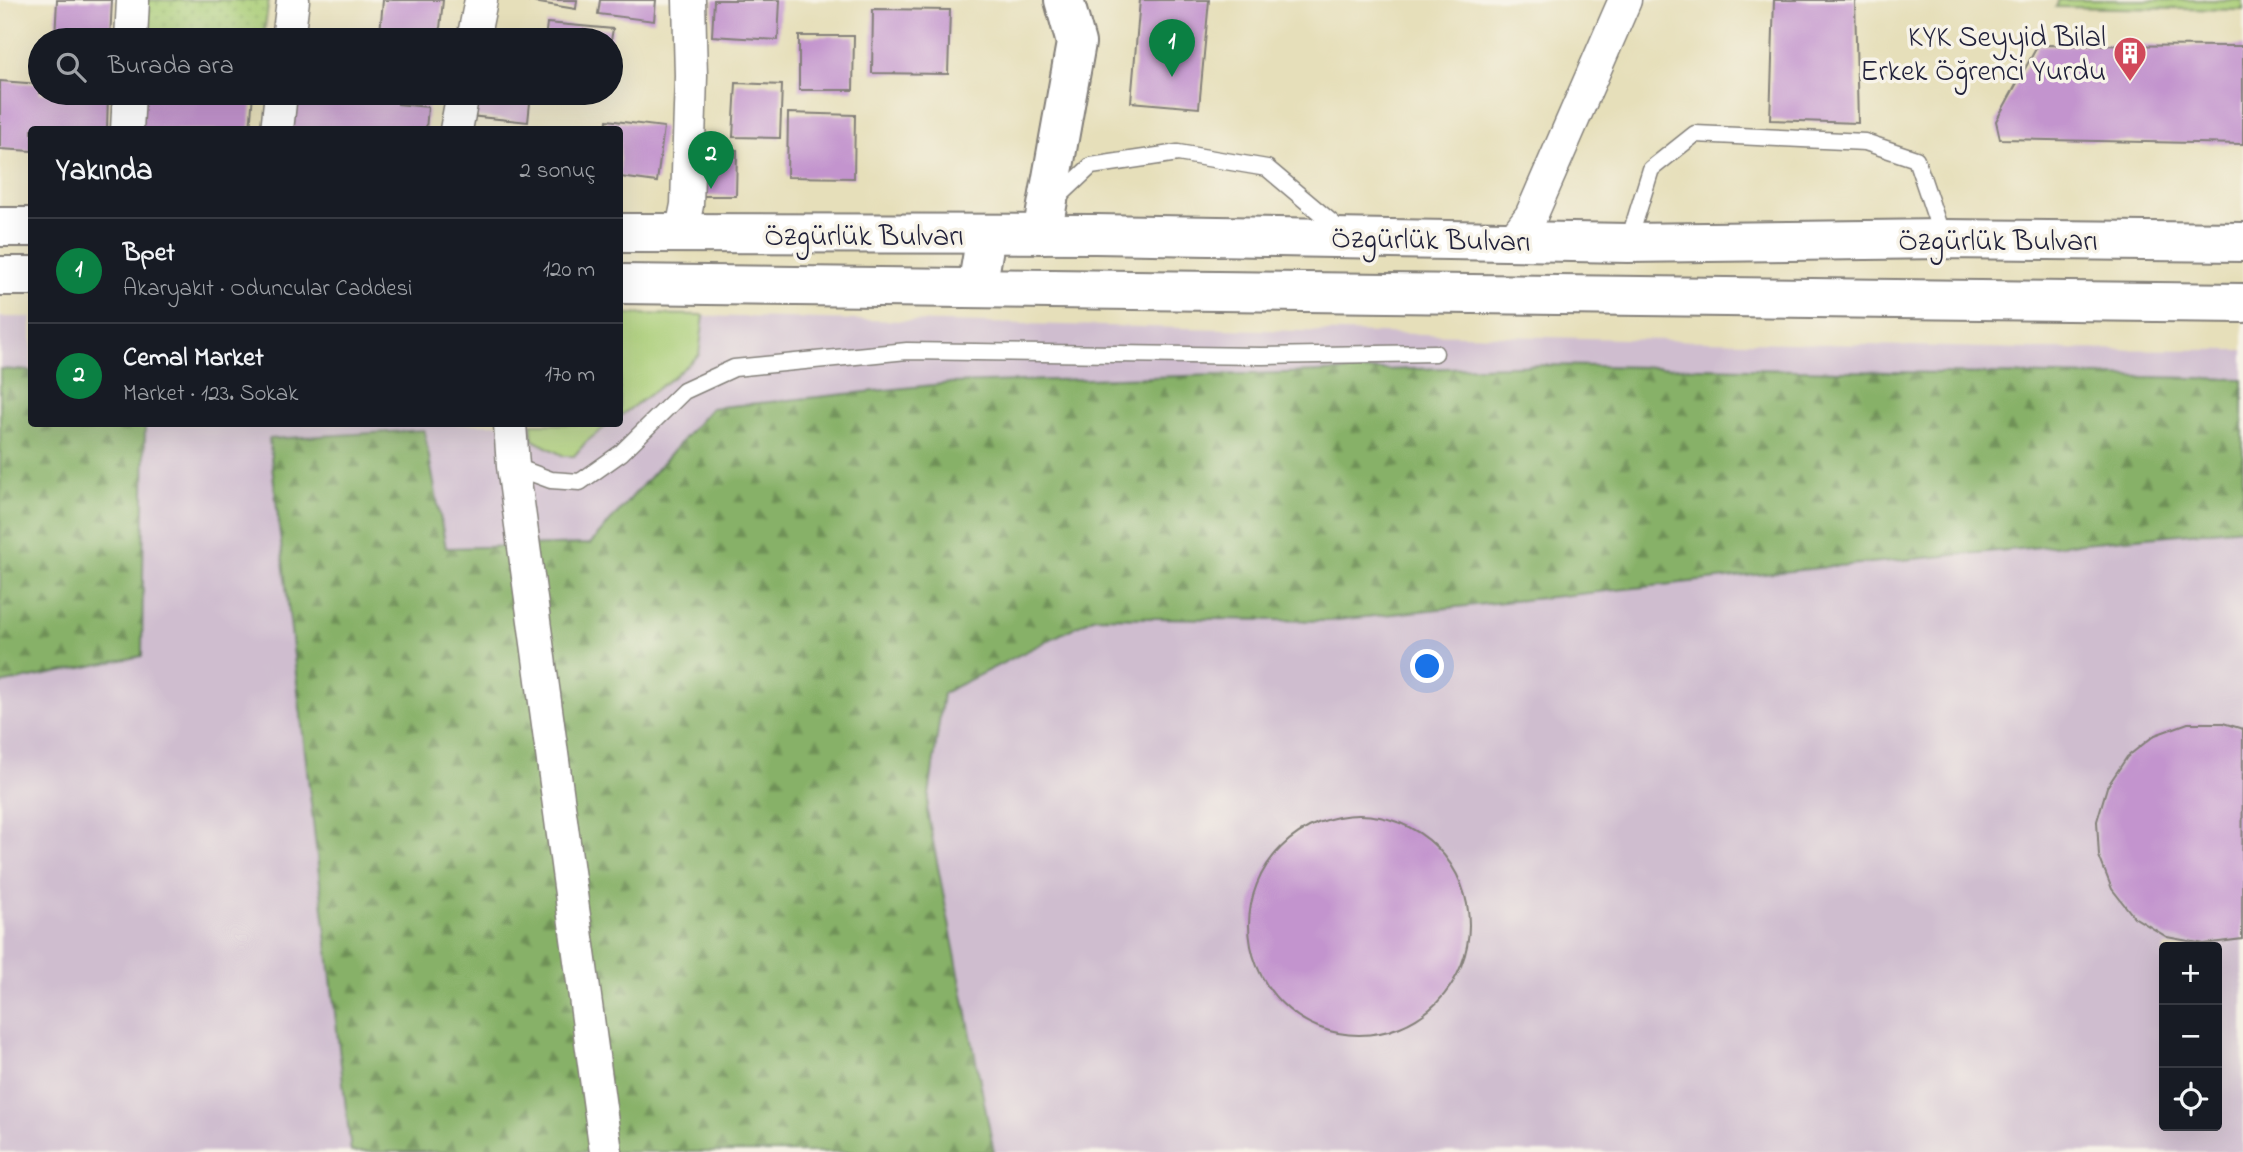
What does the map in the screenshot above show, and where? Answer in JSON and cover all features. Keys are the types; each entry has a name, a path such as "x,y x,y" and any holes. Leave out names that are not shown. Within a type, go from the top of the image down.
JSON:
{"main road":[{"path":"1044,222 1076,43 1064,0"},
{"name":"Özgürlük Bulvarı","path":"623,233 986,235 1044,222 1350,238 1628,243 1942,239 2243,242"},
{"path":"0,227 28,227"},
{"path":"977,288 986,235"},
{"path":"0,276 28,276"},
{"name":"Özgürlük Bulvarı","path":"623,284 2243,303"}],"street":[{"path":"132,28 133,0"},
{"path":"290,28 293,0"},
{"path":"475,28 481,0"},
{"path":"681,234 687,205 691,76 689,0"},
{"path":"1512,241 1531,216 1625,0"},
{"path":"127,126 128,105"},
{"path":"277,126 280,105"},
{"path":"457,126 461,105"},
{"path":"510,427 513,466 606,1152"}],"lane":[{"path":"1628,243 1651,169 1695,134 1865,142 1916,159 1942,239"},
{"path":"1044,222 1091,166 1178,153 1268,168 1350,238"},
{"path":"513,466 551,480 580,482 621,453 684,391 734,368 907,351 1261,356 1435,353"}],"shaded area":[{"path":"623,314 2030,349 2243,350 2243,1152 0,1152 0,317 28,317 28,427 623,427"}],"green space":[{"path":"145,0 269,0 265,28 144,28"},
{"path":"2059,0 2243,0 2243,10 2056,7"},
{"path":"623,314 704,315 699,355 623,414"},
{"path":"1547,365 2243,379 2243,528 1828,567 1328,621 1095,617 943,693 927,811 994,1152 351,1152 269,439 424,430 446,548 590,544 711,408 952,383"},
{"path":"0,369 28,371 28,427 145,427 142,656 0,684"},
{"path":"531,427 605,427 574,456 564,456 533,440"}],"building":[{"path":"57,0 112,0 111,28 56,28"},
{"path":"383,0 443,0 440,28 380,28"},
{"path":"521,0 577,0 576,9"},
{"path":"600,0 656,0 654,21 598,14"},
{"path":"714,0 780,0 778,40 712,36"},
{"path":"1140,0 1209,0 1199,108 1131,102"},
{"path":"1774,0 1855,0 1858,123 1770,120"},
{"path":"873,9 950,10 948,74 872,73"},
{"path":"547,23 602,28 546,28"},
{"path":"799,36 854,36 853,90 799,90"},
{"name":"KYK Seyyid Bilal Erkek Öğrenci Yurdu","path":"2038,45 2243,46 2243,144 2000,139 1996,121"},
{"path":"0,81 28,83 28,105 108,105 107,126 28,126 28,151 0,149"},
{"path":"736,83 782,85 780,138 733,137"},
{"path":"138,105 252,105 250,126 136,126"},
{"path":"289,105 428,107 426,126 287,126"},
{"path":"471,105 530,105 528,122 470,116"},
{"path":"788,113 855,115 854,178 787,177"},
{"path":"607,120 664,127 657,182 623,177 623,126 606,126"},
{"path":"704,149 737,150 736,196 703,196"},
{"path":"2188,723 2223,723 2243,729 2242,939 2193,942 2167,937 2134,917 2112,889 2099,856 2097,821 2107,787 2127,757 2155,735"},
{"path":"1348,815 1370,815 1401,823 1420,833 1437,847 1451,864 1461,883 1469,925 1461,967 1451,986 1437,1003 1420,1017 1401,1027 1370,1035 1348,1035 1307,1022 1289,1010 1274,995 1257,967 1249,936 1249,914 1262,873 1274,855 1289,840 1317,823"}],"place":[{"name":"Bpet","path":"1172,77"},
{"name":"KYK Seyyid Bilal Erkek Öğrenci Yurdu","path":"2130,83"},
{"name":"Cemal Market","path":"711,189"}]}
